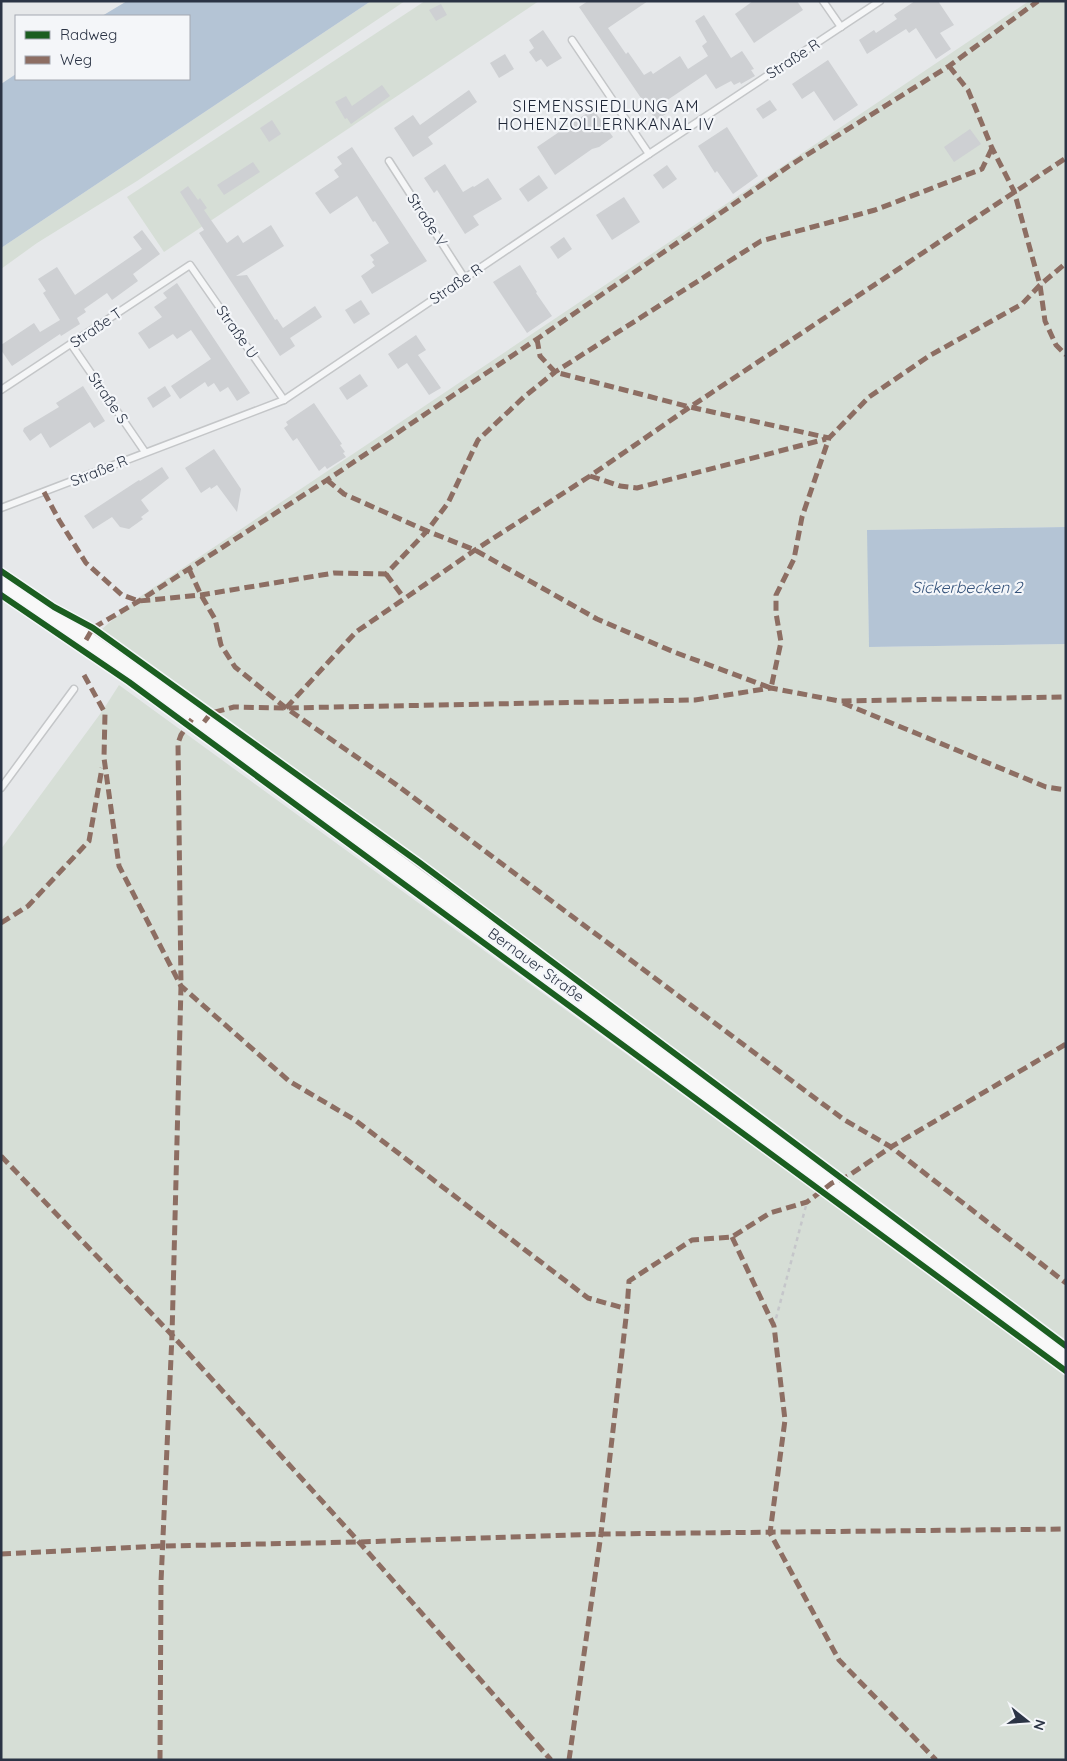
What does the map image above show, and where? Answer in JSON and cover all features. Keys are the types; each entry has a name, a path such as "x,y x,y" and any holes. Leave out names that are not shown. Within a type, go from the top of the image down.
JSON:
{"main road":[{"name":"Bernauer Straße","path":"1,583 225,737 1066,1356"}],"lane":[{"path":"823,1 841,27"},
{"name":"Straße R","path":"1,508 284,400 880,1"},
{"path":"572,40 649,154"},
{"name":"Straße V","path":"389,161 465,279"},
{"name":"Straße T","path":"1,390 190,265"},
{"name":"Straße U","path":"190,265 284,400"},
{"name":"Straße S","path":"71,344 145,452"},
{"path":"1,788 74,689"}],"path":[{"path":"774,1326 807,1202"}],"shaded area":[{"path":"371,1 405,1 137,181 37,243 1,269 1,248"},
{"path":"425,1 539,1 164,252 127,197"},
{"path":"1029,1 1066,1 1066,527 868,530 869,647 1066,644 1066,1340 102,629 138,598"},
{"path":"119,685 1066,1374 1066,1760 1,1760 1,849 103,710"}],"water":[{"path":"127,1 371,1 1,248 1,84 15,75 15,80 190,80 190,15 104,15"},
{"name":"Sickerbecken 2","path":"1066,527 1066,644 869,647 867,530"}],"building":[{"path":"588,1 648,1 608,28 626,54 628,52 644,75 651,71 653,74 680,56 688,69 708,56 702,46 707,42 695,21 704,15 731,58 742,51 754,69 751,70 755,76 741,84 740,82 734,85 731,81 716,89 706,74 663,103 669,112 656,120 579,7"},
{"path":"753,1 797,1 803,10 754,43 735,14"},
{"path":"915,1 938,1 954,25 940,33 951,49 936,59 916,28 909,33 906,29 867,54 859,40 874,30 876,33 897,19 894,15"},
{"path":"441,4 447,15 436,21 429,10"},
{"path":"543,30 562,58 547,67 541,59 536,62 529,52 534,48 529,40"},
{"path":"505,54 514,69 499,78 490,63"},
{"path":"828,60 858,105 834,121 814,91 802,99 792,84"},
{"path":"382,85 390,96 351,124 347,118 345,119 335,102 346,96 352,106"},
{"path":"469,90 477,102 428,137 433,144 413,157 394,128 413,115 420,125"},
{"path":"770,100 777,110 763,119 756,109"},
{"path":"593,109 613,137 555,175 537,147"},
{"path":"272,120 281,134 269,142 260,128"},
{"path":"727,127 758,176 733,194 717,171 715,173 698,146"},
{"path":"970,129 981,144 954,162 944,147"},
{"path":"352,147 427,261 372,294 361,276 375,266 372,262 374,260 370,255 389,243 357,196 330,214 315,193 339,177 334,170 342,164 337,157"},
{"path":"253,162 260,172 224,195 217,185"},
{"path":"445,164 463,192 488,178 502,199 473,216 479,225 465,234 437,190 434,193 424,178"},
{"path":"667,165 677,179 663,189 653,175"},
{"path":"539,175 548,188 528,202 519,189"},
{"path":"188,186 198,200 200,198 207,208 204,210 227,243 238,235 243,243 271,225 284,246 236,276 247,275 275,320 277,319 283,328 315,306 322,317 290,338 295,346 280,356 199,233 204,230 180,192"},
{"path":"624,197 640,222 612,240 596,215"},
{"path":"142,230 160,254 133,274 138,281 112,300 107,293 84,309 86,312 77,318 80,324 61,336 60,334 12,366 1,350 1,345 34,323 40,332 60,320 43,293 46,291 38,279 57,267 75,295 142,249 133,237"},
{"path":"564,237 572,249 558,259 550,247"},
{"path":"520,265 552,316 527,333 493,282"},
{"path":"177,283 250,393 237,401 228,387 220,392 214,383 208,387 205,382 180,399 171,386 211,359 191,330 177,339 173,334 149,349 138,333 162,317 154,307 167,298 163,293"},
{"path":"361,300 370,314 354,324 345,310"},
{"path":"416,335 426,350 418,355 441,388 429,395 407,363 398,369 388,354"},
{"path":"360,374 368,386 347,400 339,388"},
{"path":"83,386 105,421 94,428 90,422 50,448 41,433 30,441 23,431 24,428 59,407 56,403"},
{"path":"165,386 171,396 153,408 147,398"},
{"path":"314,403 342,444 340,445 346,457 327,469 325,466 319,471 297,438 293,441 284,428 288,425 286,422"},
{"path":"214,449 241,489 237,512 217,485 201,493 185,468"},
{"path":"162,467 169,478 141,500 149,511 141,517 143,519 129,529 120,527 112,517 93,529 84,516"}],"marked path":[{"path":"86,640 93,628 139,601 327,480 789,166 949,66 1038,1"},
{"path":"949,66 968,90 992,148 1014,191 1040,285 1045,321 1056,345 1066,355"},
{"path":"327,480 344,494 427,531 448,503 478,440 524,397 555,372 761,241 875,210 982,169 992,148"},
{"path":"286,708 356,632 475,550 590,476 690,407 1066,158"},
{"path":"44,492 86,563 122,595 139,601 201,595 334,573 386,574 427,531 475,550 597,619 674,652 771,688 781,642 776,613 776,595 794,559 802,517 829,438 869,397 929,356 1022,304 1040,285 1066,263"},
{"path":"537,339 540,356 555,372 690,407 829,438"},
{"path":"590,476 620,486 637,488 826,439"},
{"path":"189,569 215,619 221,645 235,667 286,708 394,783 843,1119 891,1147 1066,1283"},
{"path":"386,574 404,598"},
{"path":"84,675 105,713 104,758 119,866 181,986 289,1081 355,1120 588,1298 627,1309"},
{"path":"204,722 211,713 234,707 286,708 695,700 771,688 839,701 1066,697"},
{"path":"843,703 1046,787 1066,790"},
{"path":"160,1760 161,1582 172,1335 181,986 178,743 194,716"},
{"path":"1,923 28,906 89,841 102,768"},
{"path":"569,1760 601,1534 629,1281 692,1240 732,1237 770,1213 807,1202 832,1183 848,1176 891,1147 1066,1044"},
{"path":"1,1156 172,1335 359,1542 551,1760"},
{"path":"732,1237 774,1326 785,1420 770,1533 839,1660 936,1760"},
{"path":"1,1554 163,1546 601,1534 1066,1529"}],"cycle path":[{"path":"1,571 54,607 93,628 420,863 1066,1346"},
{"path":"1,595 129,682 1066,1371"}],"district":[{"name":"SIEMENSSIEDLUNG AM HOHENZOLLERNKANAL IV","path":"606,115"}]}
